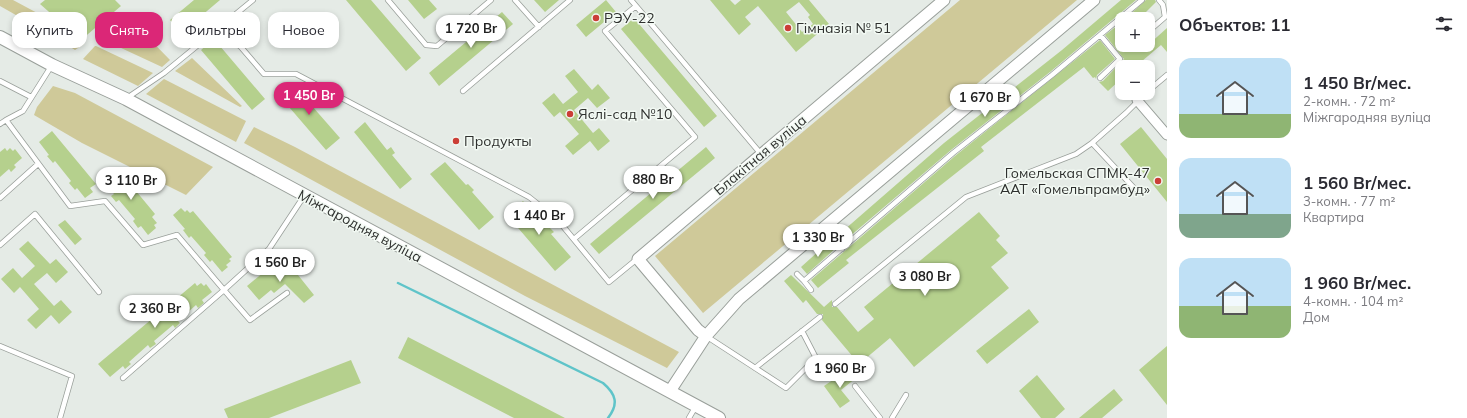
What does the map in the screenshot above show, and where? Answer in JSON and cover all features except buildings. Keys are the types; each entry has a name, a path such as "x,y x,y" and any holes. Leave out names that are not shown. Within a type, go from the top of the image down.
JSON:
{"main road":[{"name":"Міжгародняя вуліца","path":"0,37 52,65 126,99 304,196 720,418"}],"street":[{"name":"Блакітная вуліца","path":"638,259 944,0"},
{"path":"670,391 706,336 739,299 1094,0"},
{"path":"1138,100 1167,135"},
{"path":"638,259 698,330 706,336"}],"lane":[{"path":"238,12 253,0"},
{"path":"388,0 426,45 437,46 491,0"},
{"path":"515,0 539,27"},
{"path":"464,91 570,0"},
{"path":"631,0 761,154"},
{"path":"804,281 954,153 1101,36 1142,0"},
{"path":"1155,26 1165,17 1163,5 1159,0"},
{"path":"574,239 695,137 606,31 636,6"},
{"path":"1100,78 1120,59 1101,36"},
{"path":"126,99 164,73 194,48"},
{"path":"242,48 264,74 296,74 529,197 557,218 609,282 638,259"},
{"path":"0,124 23,112 52,65"},
{"path":"1155,86 1167,76"},
{"path":"0,81 31,97"},
{"path":"836,304 966,196 1076,154 1092,143 1126,113 1138,100"},
{"path":"6,120 70,206 105,201 142,245 177,235 250,320 287,293"},
{"path":"1092,143 1135,189"},
{"path":"0,198 38,164"},
{"path":"123,378 224,290 269,248 304,196"},
{"path":"0,245 35,214 98,292"},
{"path":"823,228 842,249"},
{"path":"797,274 811,290"},
{"path":"756,368 820,317"},
{"path":"706,336 786,388 816,358 802,331"},
{"path":"0,346 72,376 60,418"},
{"path":"855,386 880,418"},
{"path":"892,418 906,395"},
{"path":"689,418 696,406"}],"shaded area":[{"path":"0,0 13,0 35,12 12,13 0,6"},
{"path":"960,0 1077,0 703,313 655,256"},
{"path":"95,46 95,48 100,48 153,73 138,86 83,59"},
{"path":"121,48 158,48 170,60 162,67"},
{"path":"192,58 242,106 240,107 175,71"},
{"path":"164,79 246,121 236,142 146,94"},
{"path":"53,86 75,93 213,167 186,195 82,143 34,115 37,107"},
{"path":"254,127 295,147 679,352 667,368 525,296 244,143"}],"waterway":[{"path":"398,283 603,383 611,391 615,404 608,418"}],"place":[{"name":"РЭУ-22","path":"596,18"},
{"name":"Гімназія № 51","path":"788,28"},
{"name":"Яслі-сад №10","path":"570,114"},
{"name":"Продукты","path":"456,141"},
{"name":"Гомельская СПМК-47 ААТ «Гомельпрамбуд»","path":"1158,181"}]}
